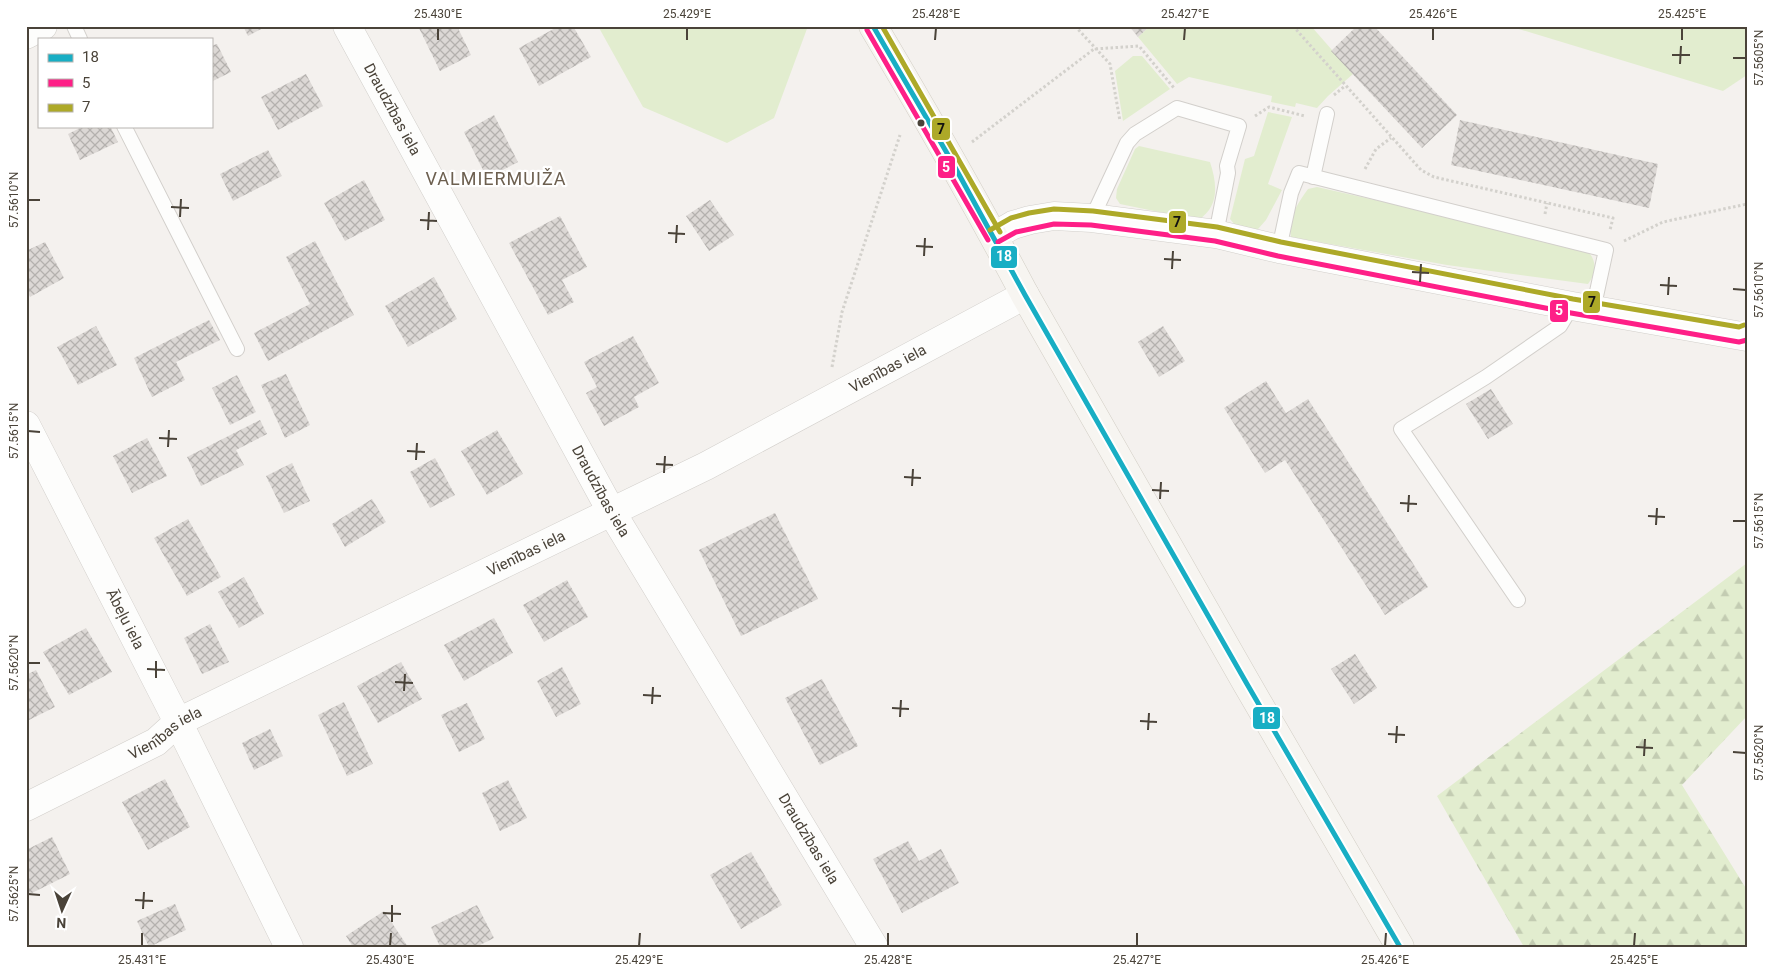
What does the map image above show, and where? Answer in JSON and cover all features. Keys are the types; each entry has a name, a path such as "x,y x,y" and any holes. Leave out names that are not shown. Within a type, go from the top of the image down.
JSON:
{"main road":[{"path":"873,26 938,136 1025,295 1242,675 1400,947"}],"street":[{"path":"26,35 43,26"},
{"name":"Draudzības iela","path":"347,26 611,511 874,947"},
{"path":"994,236 1013,225 1054,216 1092,218 1216,234 1279,249 1582,308 1744,335"},
{"name":"Vienības iela","path":"26,807 156,742 178,722 706,466 1025,295"},
{"name":"Ābeļu iela","path":"26,425 178,722 289,947"}],"lane":[{"path":"74,26 80,38"},
{"path":"1092,218 1127,143 1135,134 1177,108 1239,126 1227,166 1228,172 1216,234"},
{"path":"1313,177 1326,118"},
{"path":"125,128 237,349"},
{"path":"1279,249 1291,193 1299,173 1606,250 1582,308 1560,326 1486,377 1401,429 1518,600"}],"path":[{"path":"1075,26 1094,49 1110,64 1120,122 1135,134"},
{"path":"1292,26 1421,170 1434,177 1613,218 1606,250"},
{"path":"970,143 1094,49 1140,46 1174,86 1177,108"},
{"path":"1239,126 1269,107 1326,118"},
{"path":"825,402 842,312 900,135"},
{"path":"1355,187 1376,149 1391,138"},
{"path":"1606,250 1663,222 1747,204"}],"green space":[{"path":"598,26 808,26 774,118 727,143 643,107"},
{"path":"1150,26 1311,26 1353,74 1317,108 1296,103 1295,107 1271,102 1272,96 1189,77 1177,84 1138,37"},
{"path":"1509,26 1747,26 1747,75 1723,91"},
{"path":"1133,56 1142,56 1170,89 1123,121 1115,71"},
{"path":"1268,112 1292,117 1268,184 1282,190 1266,220 1258,229 1242,228 1230,219 1245,159 1254,156"},
{"path":"1139,146 1210,162 1215,194 1210,208 1205,215 1198,220 1120,204 1116,198 1117,189 1135,149"},
{"path":"1317,187 1580,246 1590,253 1595,268 1594,273 1588,284 1447,265 1291,237 1292,218 1297,206 1308,189"},
{"path":"1747,563 1747,716 1682,785 1747,890 1747,947 1524,947 1437,796"}],"building":[{"path":"243,26 267,26 248,36"},
{"path":"418,26 457,26 471,55 440,71"},
{"path":"559,26 573,26 591,57 539,86 519,48"},
{"path":"1129,26 1150,26 1138,37"},
{"path":"1357,26 1374,26 1457,115 1422,148 1331,51"},
{"path":"217,44 231,72 212,82 212,46"},
{"path":"306,74 323,106 278,130 261,97"},
{"path":"494,115 518,162 487,178 464,132"},
{"path":"1460,120 1658,164 1649,208 1451,165"},
{"path":"80,128 111,128 118,142 80,160 68,134"},
{"path":"268,150 282,176 233,201 220,174"},
{"path":"364,180 385,220 345,241 324,203"},
{"path":"710,200 734,235 709,251 686,216"},
{"path":"560,216 587,267 562,280 574,302 548,315 509,243"},
{"path":"315,241 354,315 268,361 254,333 310,304 286,257"},
{"path":"45,242 64,278 30,297 26,289 26,251"},
{"path":"434,277 457,319 408,347 385,306"},
{"path":"209,320 220,340 176,362 185,380 152,397 134,358"},
{"path":"96,326 117,365 78,385 57,347"},
{"path":"1163,326 1185,361 1159,377 1138,342"},
{"path":"633,336 659,383 634,397 639,407 604,426 586,393 597,387 584,362"},
{"path":"286,374 310,425 285,438 261,385"},
{"path":"237,375 256,412 230,425 212,388"},
{"path":"1266,381 1286,413 1308,399 1428,587 1385,615 1285,460 1265,473 1224,408"},
{"path":"1491,389 1513,424 1488,439 1466,404"},
{"path":"260,420 267,434 236,450 244,465 201,486 187,457"},
{"path":"497,430 523,474 487,495 461,451"},
{"path":"147,438 167,476 132,493 113,456"},
{"path":"435,458 455,495 430,508 410,472"},
{"path":"292,463 310,501 284,513 266,476"},
{"path":"372,499 386,522 345,547 332,524"},
{"path":"775,513 818,599 741,636 699,550"},
{"path":"188,519 221,577 187,596 154,538"},
{"path":"244,577 264,614 239,628 218,592"},
{"path":"567,580 588,617 544,642 523,605"},
{"path":"494,618 513,653 464,681 444,645"},
{"path":"210,624 229,662 202,674 184,638"},
{"path":"86,628 112,672 69,695 43,652"},
{"path":"1355,654 1377,688 1354,704 1331,669"},
{"path":"401,662 422,699 378,723 357,686"},
{"path":"562,667 581,704 556,717 537,681"},
{"path":"36,670 55,707 29,720 26,715 26,675"},
{"path":"822,679 858,746 820,765 785,698"},
{"path":"344,702 373,764 347,776 318,715"},
{"path":"467,703 485,739 459,752 441,715"},
{"path":"270,729 283,756 254,770 242,743"},
{"path":"165,779 190,827 148,850 122,802"},
{"path":"508,780 527,818 500,831 482,793"},
{"path":"52,837 70,874 26,896 26,850"},
{"path":"908,841 919,861 941,849 959,883 902,913 873,859"},
{"path":"751,852 782,905 741,929 710,875"},
{"path":"175,904 186,930 149,947 137,921"},
{"path":"477,905 494,938 476,947 440,947 431,927"},
{"path":"384,911 408,947 353,947 346,936"}],"transit line":[{"name":"18","path":"873,26 951,160 1025,295 1247,684 1400,947"},
{"name":"7","path":"882,26 1000,232"},
{"name":"5","path":"867,30 988,240"},
{"name":"7","path":"990,230 1011,218 1029,213 1054,209 1093,211 1217,227 1281,242 1573,299 1739,327 1744,325"},
{"name":"5","path":"998,242 1016,232 1054,224 1091,225 1215,241 1278,256 1571,313 1739,342 1747,340"}],"district":[{"name":"VALMIERMUIŽA","path":"496,178"}]}
